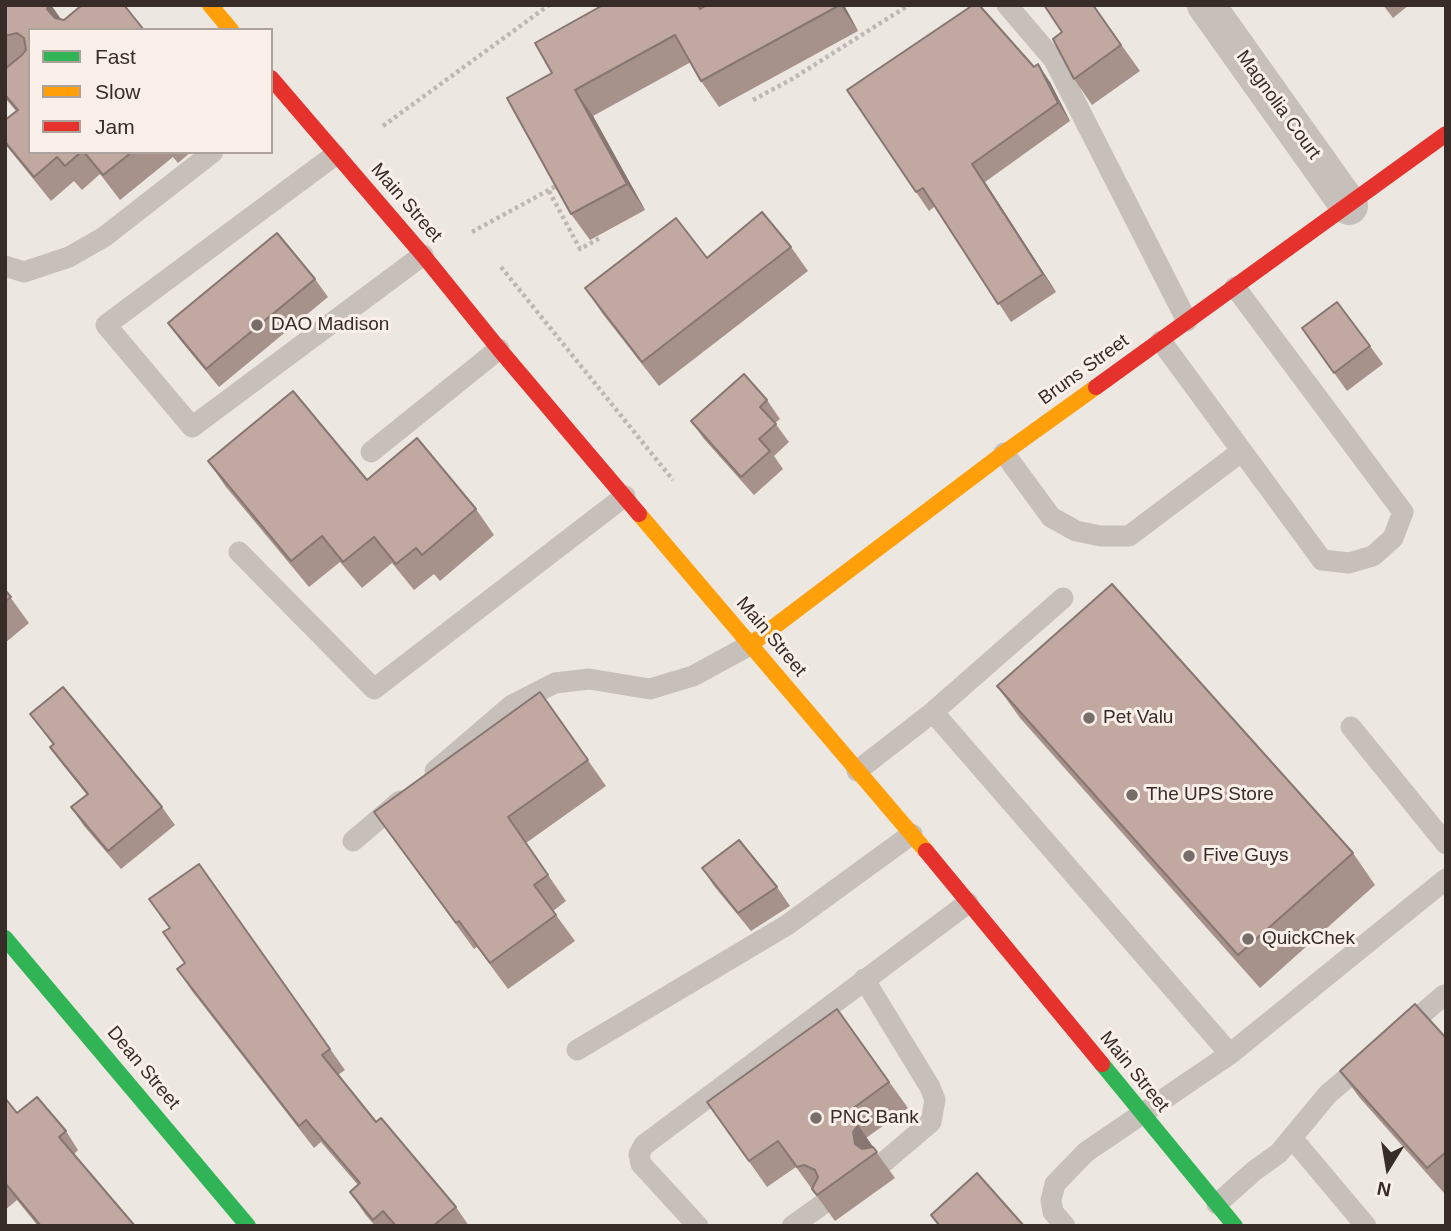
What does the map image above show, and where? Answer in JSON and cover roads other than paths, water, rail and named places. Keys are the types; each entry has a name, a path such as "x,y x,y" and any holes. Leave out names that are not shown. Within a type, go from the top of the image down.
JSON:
{"main road":[{"path":"210,5 229,28"},
{"name":"Main Street","path":"278,101 335,155 423,255 499,349 912,834 1235,1226"},
{"name":"Bruns Street","path":"750,645 1004,453 1446,134"},
{"name":"Dean Street","path":"5,938 248,1226"}],"street":[{"name":"Magnolia Court","path":"1206,5 1349,206"}],"lane":[{"path":"1007,5 1054,60 1187,321"},
{"path":"5,266 24,272 69,257 104,237 209,154"},
{"path":"335,155 106,325 192,427 423,255"},
{"path":"1161,341 1322,560 1349,563 1373,556 1393,538 1403,512 1235,287"},
{"path":"371,452 499,349"},
{"path":"1004,453 1051,517 1076,531 1101,536 1129,536 1242,450"},
{"path":"239,552 374,689 625,496"},
{"path":"857,771 933,712 1063,598"},
{"path":"353,841 512,705 544,689 555,684 589,679 650,689 693,676 750,645"},
{"path":"933,712 1230,1055"},
{"path":"1351,727 1446,844"},
{"path":"577,1050 787,925 912,834"},
{"path":"1065,1226 1053,1212 1051,1200 1055,1184 1086,1152 1230,1055 1446,879"},
{"path":"698,1226 641,1164 639,1154 644,1145 968,903"},
{"path":"864,979 930,1087 935,1100 931,1122 884,1162"},
{"path":"1217,1204 1279,1153 1328,1094 1444,995 1446,997"},
{"path":"1292,1138 1366,1226"},
{"path":"792,1226 823,1204"}],"place":[{"name":"DAO Madison","path":"257,325"},
{"name":"Pet Valu","path":"1089,718"},
{"name":"The UPS Store","path":"1132,795"},
{"name":"Five Guys","path":"1189,856"},
{"name":"QuickChek","path":"1248,939"},
{"name":"PNC Bank","path":"816,1118"}]}
